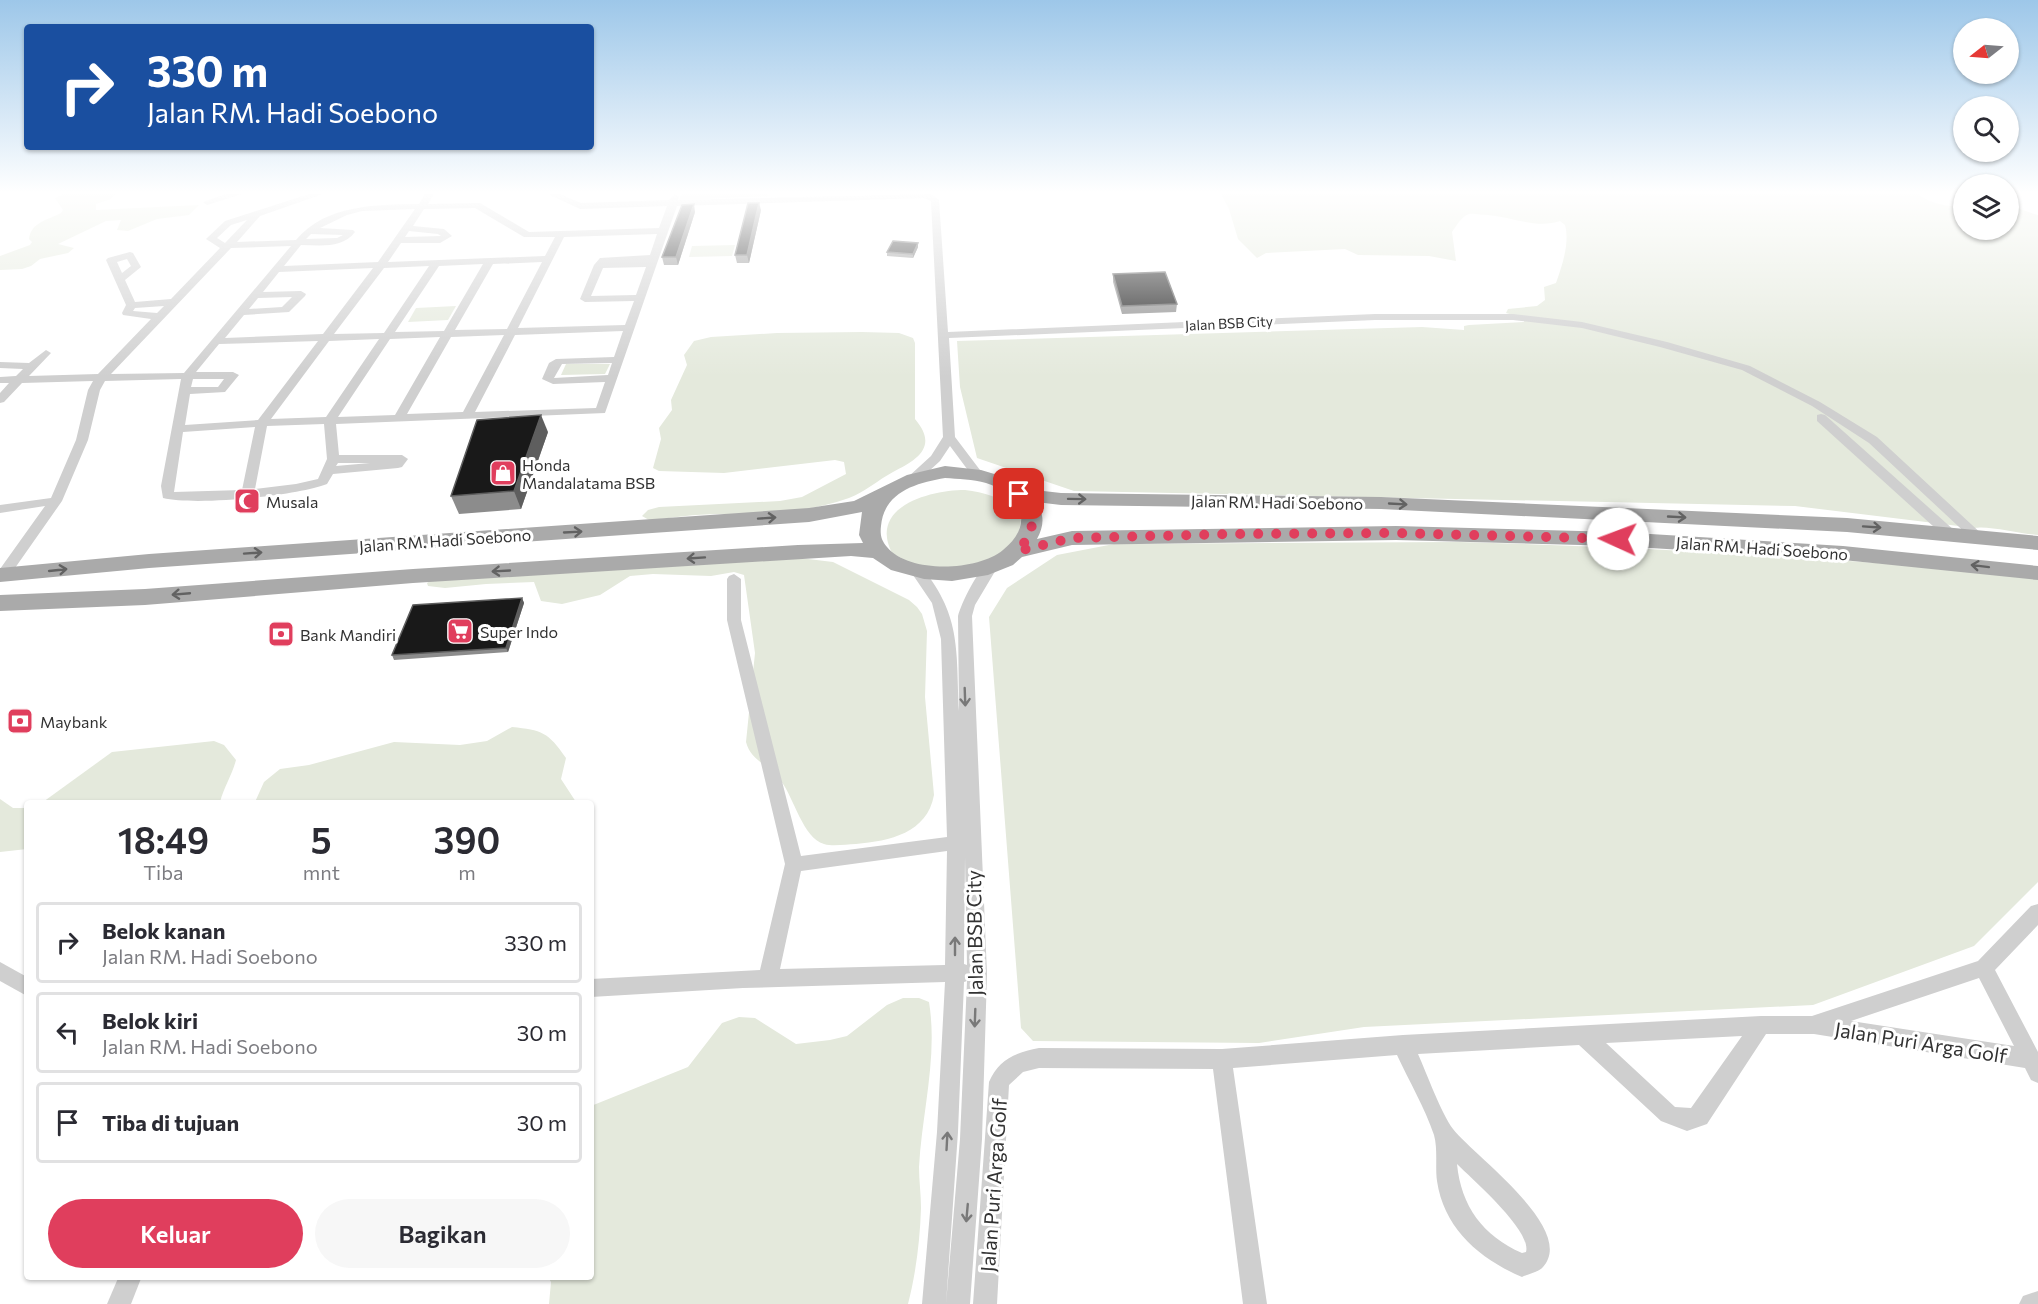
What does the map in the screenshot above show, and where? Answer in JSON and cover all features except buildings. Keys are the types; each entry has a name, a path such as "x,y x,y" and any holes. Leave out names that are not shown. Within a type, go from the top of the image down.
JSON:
{"main road":[{"name":"Jalan RM. Hadi Soebono","path":"1,575 172,559 809,515 859,506 912,480 945,472 977,474 1004,483 1019,494 1029,507 1033,522 1029,537 1018,551"},
{"name":"Jalan RM. Hadi Soebono","path":"888,492 875,506 869,521 870,537 880,552 897,564 918,573 961,575 990,568 1018,551 1072,538 1396,533 1642,540 1844,553 2038,573"},
{"name":"Jalan RM. Hadi Soebono","path":"1019,494 1061,499 1381,503 1847,525 2038,543"},
{"path":"529,569 540,552 541,542 536,534"},
{"name":"Jalan RM. Hadi Soebono","path":"0,603 145,597 529,569 851,549 880,552"}],"street":[{"path":"1,575 56,501 82,440 94,390 102,378 219,255"},
{"path":"289,255 189,375 167,486 168,495 179,497 248,492 316,485 323,481 331,464 330,420 436,263"},
{"path":"248,492 262,423 387,255"},
{"path":"468,415 549,255"},
{"path":"178,429 330,420 601,411 656,255"},
{"path":"912,480 936,458 949,437 940,255"},
{"path":"278,269 547,259"},
{"path":"399,418 490,260"},
{"path":"642,295 586,299 587,292 603,260 654,261"},
{"path":"120,279 130,305 127,311 129,315 160,317"},
{"path":"241,312 285,310 290,308 301,294 255,295"},
{"path":"130,305 174,302"},
{"name":"Jalan BSB City","path":"945,335 1375,316 1513,317 1582,325 1663,344 1746,368 1816,404 1873,440 1978,537"},
{"path":"217,341 630,328"},
{"path":"0,400 46,353"},
{"path":"612,378 553,381 548,379 555,363 560,361 619,360"},
{"path":"0,365 32,366"},
{"path":"0,380 233,375 221,390 184,391"},
{"path":"1755,382 1827,421 1950,534"},
{"path":"1816,404 1827,421"},
{"path":"949,437 977,474"},
{"path":"0,509 56,501"},
{"name":"Jalan BSB City","path":"934,1304 945,1188 954,973 964,842 965,616 968,605 990,568"},
{"name":"Jalan BSB City","path":"918,573 936,595 944,610 976,973 969,1189 958,1304"},
{"path":"734,579 735,620 742,658 794,864 768,979"},
{"path":"794,864 964,842"},
{"name":"Jalan Puri Arga Golf","path":"1812,1025 1984,968 2038,912"},
{"name":"Jalan Puri Arga Golf","path":"1984,968 2034,1066"},
{"path":"0,971 24,985"},
{"path":"594,988 768,979 976,973"},
{"path":"1583,1035 1668,1114 1689,1121 1699,1116 1761,1025"},
{"name":"Jalan Puri Arga Golf","path":"985,1304 999,1082 1004,1073 1014,1064 1039,1058 1222,1059 1403,1045 1761,1025 1812,1025 2034,1066"},
{"path":"1403,1045 1445,1136 1451,1193 1464,1220 1480,1239 1505,1258 1522,1265 1534,1260 1539,1251 1537,1236 1530,1226 1518,1210 1445,1136"},
{"path":"1222,1059 1255,1304"},
{"path":"119,1304 128,1280"},
{"path":"2031,1304 2038,1303"}],"shaded area":[{"path":"59,255 40,259 22,269 0,270 0,256"},
{"path":"690,255 732,255 732,256 689,257"},
{"path":"1358,255 1455,255 1456,261 1429,256"},
{"path":"1564,255 2038,255 2038,535 1795,506 1074,491 977,458 960,387 957,341 1422,327 1464,330 1464,326 1469,325 1524,322 1524,318 1506,313 1508,309 1537,306 1545,300 1544,287 1556,283"},
{"path":"456,306 448,320 408,322 416,308"},
{"path":"777,333 899,333 913,338 915,343 915,419 925,437 925,444 917,457 855,495 817,507 784,512 701,515 649,520 642,516 648,510 659,507 780,501 802,497 846,474 844,462 835,460 724,473 659,471 653,468 661,439 659,428 672,410 671,400 687,365 684,355 694,341 711,337"},
{"path":"566,364 610,364 605,374 561,375"},
{"path":"965,490 997,498 1016,512 1021,519 1016,554 934,576 892,553 887,537 888,523 896,512 907,504 936,493"},
{"path":"1459,542 1749,554 2038,576 2038,882 1974,946 1813,1005 1364,1027 1259,1043 1033,1041 1021,1028 989,617 1007,588 1057,555 1114,544"},
{"path":"762,559 808,559 833,562 909,600 922,614 927,631 925,697 934,795 924,818 905,833 856,844 824,844 810,834 777,775 756,759 748,749 746,742 755,653 744,575 734,572 711,576 653,574 630,576 600,595 562,604 541,601 534,582 445,588 428,586 427,583 432,580"},
{"path":"512,727 531,729 544,734 566,758 561,779 575,800 256,800 264,782 280,769 309,765 394,742 460,745 487,741"},
{"path":"214,741 224,745 236,760 221,800 46,800 112,752"},
{"path":"0,799 13,808 24,808 24,849 0,852"},
{"path":"903,998 919,998 929,1002 931,1023 931,1064 919,1167 920,1232 908,1304 549,1304 550,1280 594,1280 594,1105 688,1067 722,1023 739,1017 755,1018 796,1044 847,1036 887,1005"}],"place":[{"name":"Honda Mandalatama BSB","path":"503,473"},
{"name":"Musala","path":"247,501"},
{"name":"Super Indo","path":"460,631"},
{"name":"Bank Mandiri","path":"281,634"},
{"name":"Maybank","path":"20,721"}],"route":[{"path":"1019,494 1029,507 1033,522 1029,537 1018,551 1072,538 1235,534 1396,533 1618,539"}]}
